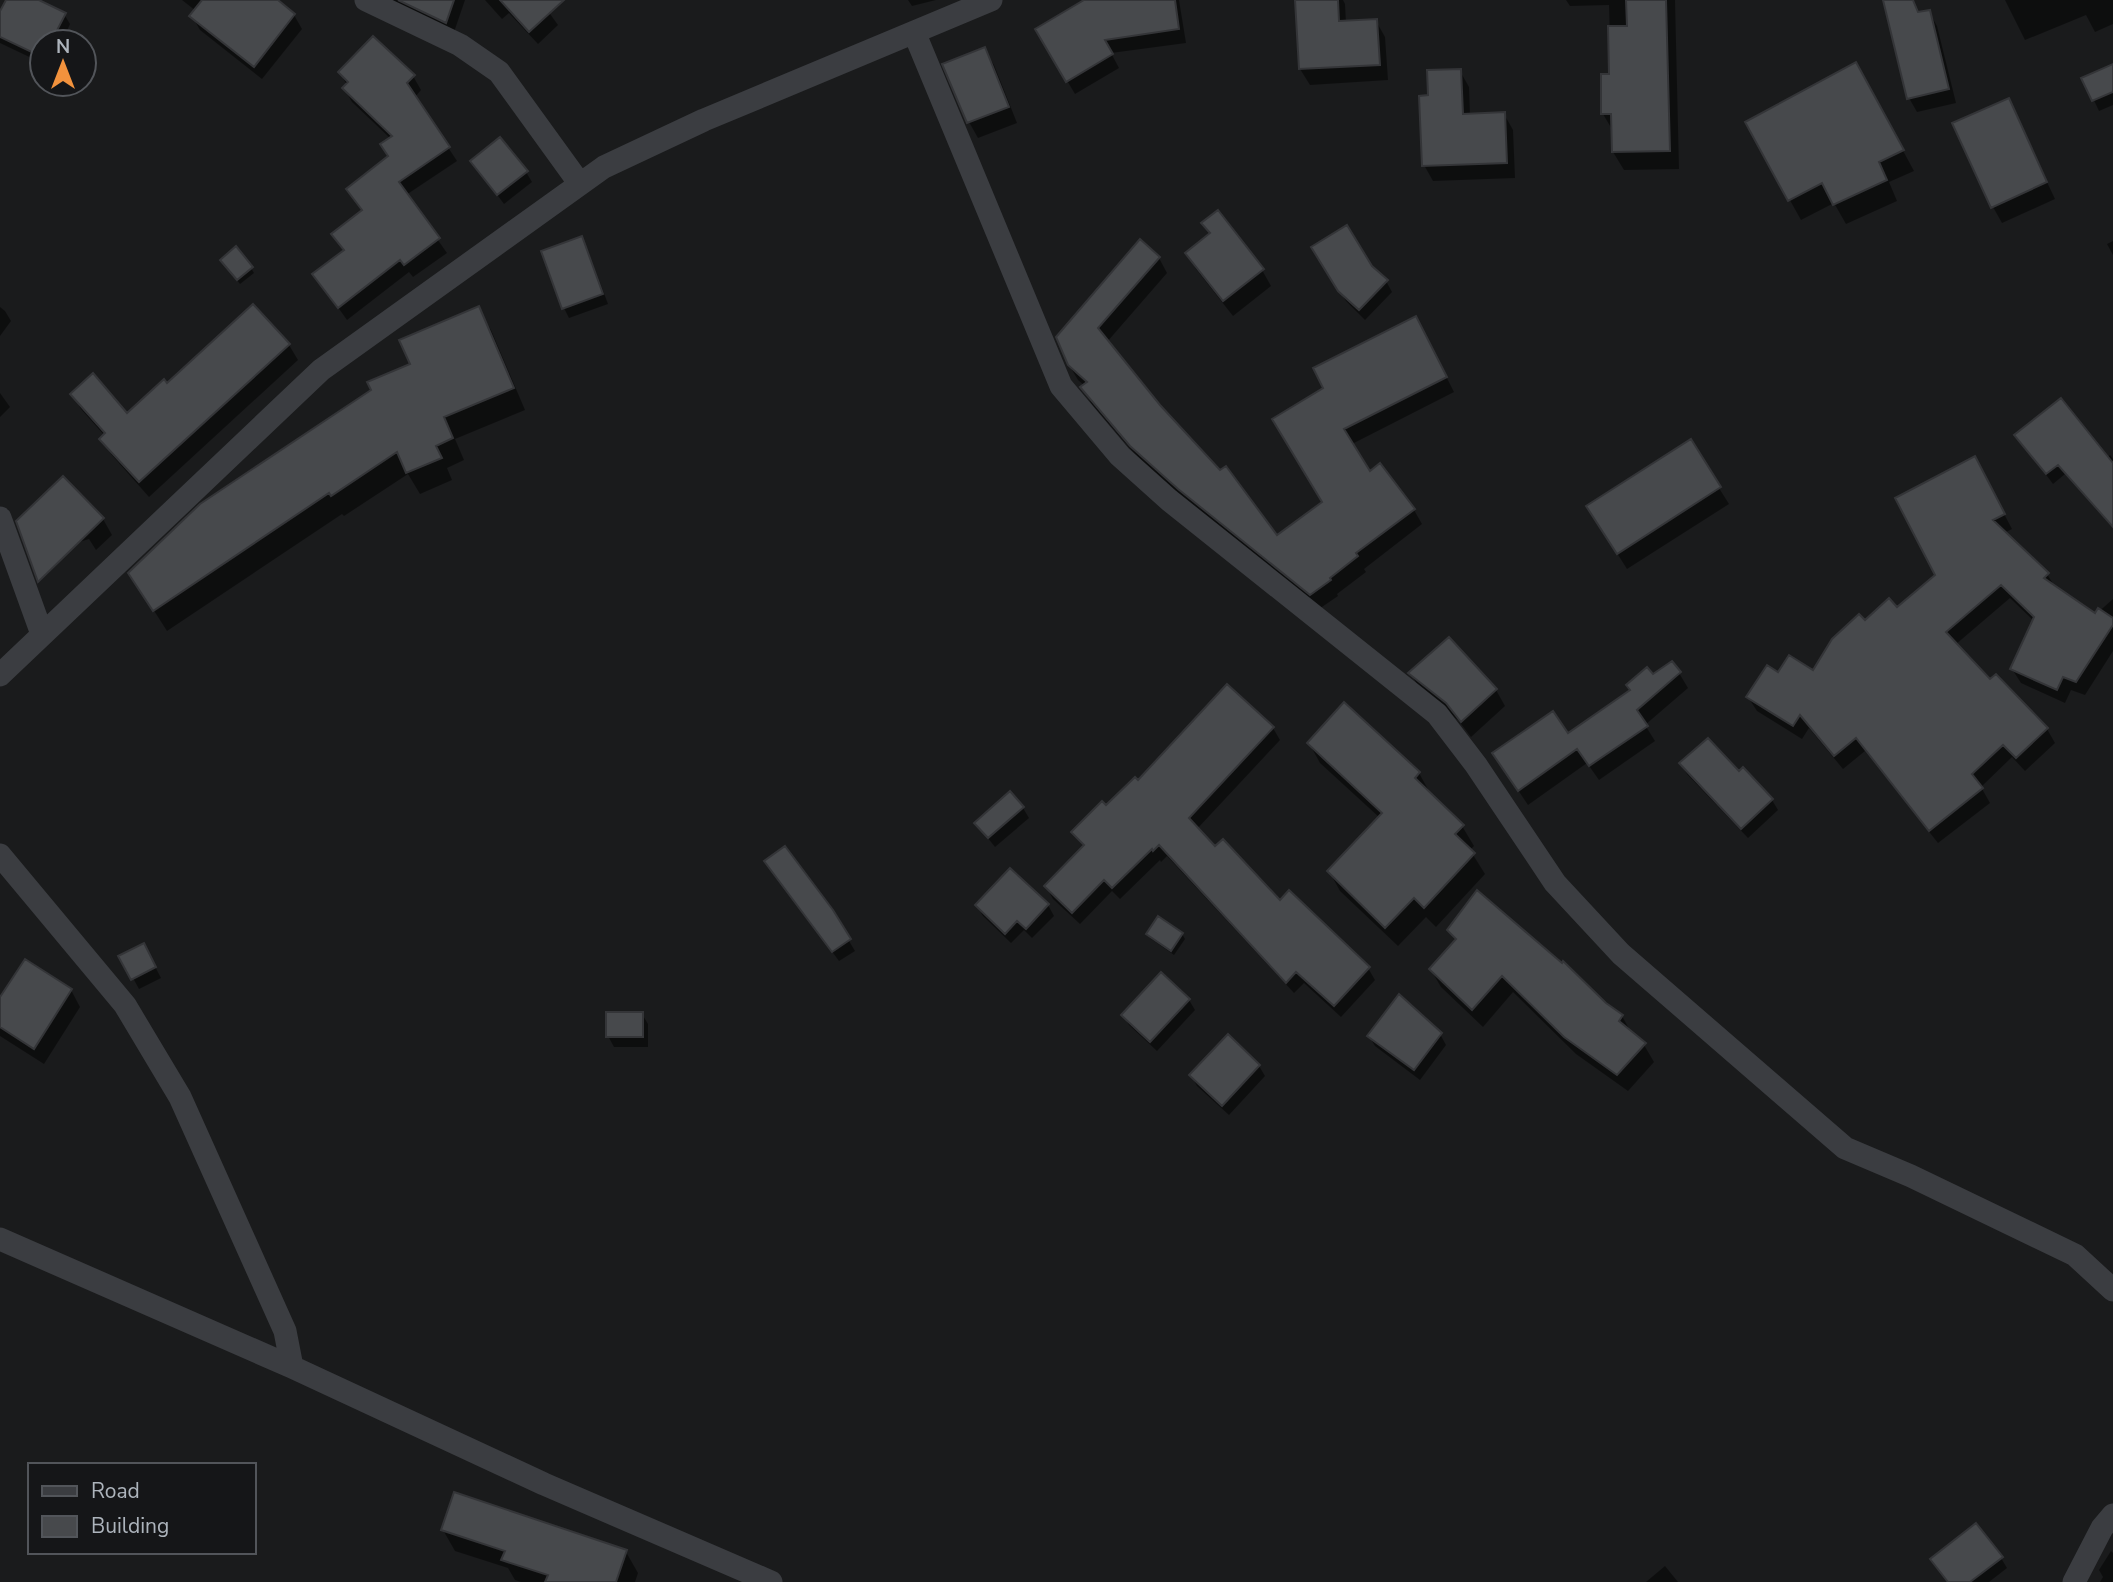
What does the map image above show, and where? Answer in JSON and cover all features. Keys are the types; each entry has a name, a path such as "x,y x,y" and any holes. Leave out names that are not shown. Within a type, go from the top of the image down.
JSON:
{"street":[{"path":"366,0 460,45 499,72 580,184"},
{"path":"0,674 321,370 604,167 704,120 991,0"},
{"path":"914,32 1061,386 1120,456 1179,508 1437,714 1476,765 1556,883 1621,954 1845,1147 2075,1255 2113,1290"},
{"path":"0,518 43,634"},
{"path":"0,855 125,1005 180,1097 285,1331 292,1367"},
{"path":"0,1239 292,1367 544,1484 771,1582"},
{"path":"2074,1582 2102,1528 2113,1516"}],"building":[{"path":"6,0 39,0 66,13 58,28 28,28 28,50 0,37 0,11"},
{"path":"202,0 278,0 295,14 254,67 189,16"},
{"path":"398,0 454,0 446,23"},
{"path":"500,0 564,0 529,32"},
{"path":"1084,0 1175,0 1179,29 1105,40 1113,54 1066,82 1035,29"},
{"path":"1295,0 1338,0 1339,21 1377,19 1380,65 1299,69"},
{"path":"1626,0 1666,0 1670,151 1612,152 1611,114 1601,114 1601,74 1609,74 1608,26 1627,26"},
{"path":"1883,0 1913,0 1918,12 1930,10 1949,89 1907,99"},
{"path":"373,36 415,75 407,83 450,147 399,182 440,238 404,265 400,260 338,308 312,274 344,250 331,234 362,210 346,189 388,156 380,144 392,136 342,88 348,82 338,72"},
{"path":"985,47 1009,107 967,123 942,64"},
{"path":"1856,62 1904,150 1879,162 1887,180 1833,205 1822,183 1788,201 1745,122"},
{"path":"2113,64 2113,92 2092,101 2081,78"},
{"path":"1461,69 1463,114 1505,112 1507,163 1422,166 1419,96 1428,95 1427,70"},
{"path":"2009,98 2047,182 1991,208 1952,123"},
{"path":"500,137 528,171 497,195 470,161"},
{"path":"1218,210 1264,269 1223,301 1185,253 1210,233 1201,223"},
{"path":"1347,225 1372,266 1388,280 1359,310 1338,291 1311,247"},
{"path":"582,236 603,294 562,309 541,251"},
{"path":"1140,239 1160,257 1098,328 1160,405 1220,470 1226,466 1277,535 1322,502 1272,419 1323,388 1313,368 1416,316 1447,377 1344,429 1370,471 1380,463 1415,509 1356,553 1358,556 1310,595 1178,489 1130,446 1080,387 1087,382 1068,365 1056,337"},
{"path":"236,246 253,267 237,280 220,260"},
{"path":"253,304 290,344 139,482 99,439 105,433 70,394 93,373 127,413 164,379 167,383"},
{"path":"479,306 514,388 444,417 453,438 436,446 442,458 406,473 397,452 331,496 329,493 153,611 128,573 200,504 371,390 367,382 410,364 399,340"},
{"path":"2061,398 2113,463 2113,527 2058,465 2046,474 2014,435"},
{"path":"1691,439 1721,487 1617,554 1586,506"},
{"path":"1975,456 2005,514 1993,520 2049,573 2044,578 2095,613 2098,608 2113,618 2113,625 2076,682 2063,677 2057,690 2010,669 2034,617 2001,585 1946,632 1990,679 1996,674 2048,728 2016,758 2003,745 1972,774 1983,788 1929,831 1856,738 1834,756 1800,715 1793,726 1746,697 1767,665 1778,672 1789,655 1813,670 1832,639 1859,614 1865,620 1889,598 1897,607 1935,575 1895,498"},
{"path":"63,476 104,518 38,582 16,521"},
{"path":"1449,637 1497,689 1461,722 1446,703 1408,673"},
{"path":"1672,661 1681,672 1637,710 1648,726 1589,766 1577,749 1518,791 1492,753 1553,711 1568,733 1630,690 1626,685 1647,667 1653,674"},
{"path":"1227,684 1274,727 1189,818 1215,846 1223,839 1280,900 1289,890 1370,967 1334,1006 1296,972 1286,983 1159,845 1112,888 1104,880 1072,913 1044,886 1084,845 1071,832 1102,801 1106,805 1135,777 1138,780"},
{"path":"1344,702 1420,772 1415,778 1464,825 1455,834 1475,853 1424,908 1414,898 1385,928 1327,871 1382,813 1307,743"},
{"path":"1708,738 1739,771 1743,767 1773,799 1741,829 1679,763"},
{"path":"1010,791 1024,807 988,838 974,823"},
{"path":"785,846 833,910 851,939 832,952 764,861"},
{"path":"1010,868 1049,904 1026,929 1017,921 1005,934 975,905"},
{"path":"1477,890 1623,1015 1619,1021 1646,1043 1617,1075 1564,1037 1502,976 1472,1010 1429,969 1456,939 1447,930"},
{"path":"1158,916 1183,933 1171,951 1146,934"},
{"path":"144,943 156,967 131,980 118,956"},
{"path":"25,959 72,989 34,1049 0,1027 0,997"},
{"path":"1161,972 1190,999 1150,1042 1121,1015"},
{"path":"1399,994 1442,1033 1414,1070 1367,1036"},
{"path":"606,1012 643,1012 643,1037 606,1037"},
{"path":"1228,1034 1260,1065 1222,1106 1189,1075"},
{"path":"454,1492 627,1550 616,1582 545,1582 548,1575 501,1560 505,1551 441,1530"},
{"path":"1976,1523 2003,1557 1970,1582 1948,1582 1930,1559"}]}
